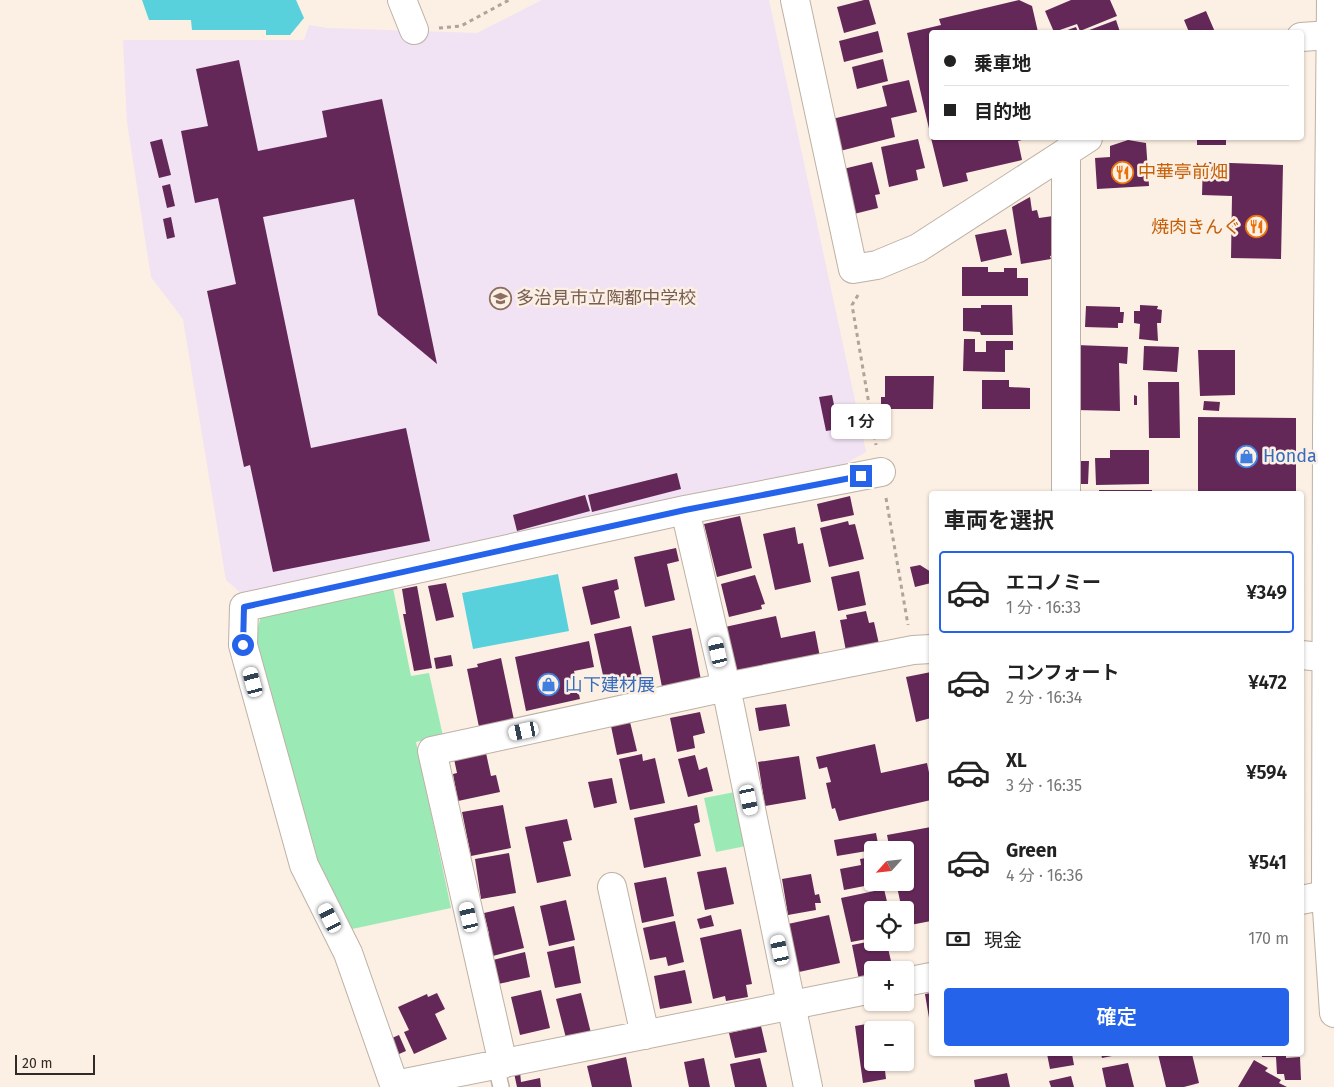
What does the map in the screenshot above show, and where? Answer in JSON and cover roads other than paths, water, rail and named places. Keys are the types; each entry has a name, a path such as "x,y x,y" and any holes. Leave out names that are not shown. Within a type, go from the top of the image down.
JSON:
{"street":[{"path":"402,0 414,30"},
{"path":"795,0 854,270 877,265 918,248 1085,140"},
{"path":"1331,0 1327,431 1314,897 1334,1013"},
{"path":"1304,37 1331,35"},
{"path":"1066,152 1066,491"},
{"path":"864,991 645,1035 500,1072 395,1086 348,953 304,865 243,645 244,607 685,510 881,472"},
{"path":"685,510 726,687 808,1087"},
{"path":"500,1072 432,751 726,687 912,650 929,649"},
{"path":"612,887 645,1035"},
{"path":"914,980 929,977"}],"water":[{"path":"142,0 296,0 304,18 290,35 266,35 266,30 192,30 191,20 149,20"},
{"path":"558,574 569,631 473,649 462,593"}],"place":[{"name":"中華亭前畑","path":"1122,172"},
{"name":"焼肉きんぐ","path":"1257,227"},
{"name":"多治見市立陶都中学校","path":"500,298"},
{"name":"Honda","path":"1247,456"},
{"name":"山下建材展","path":"549,685"}]}
